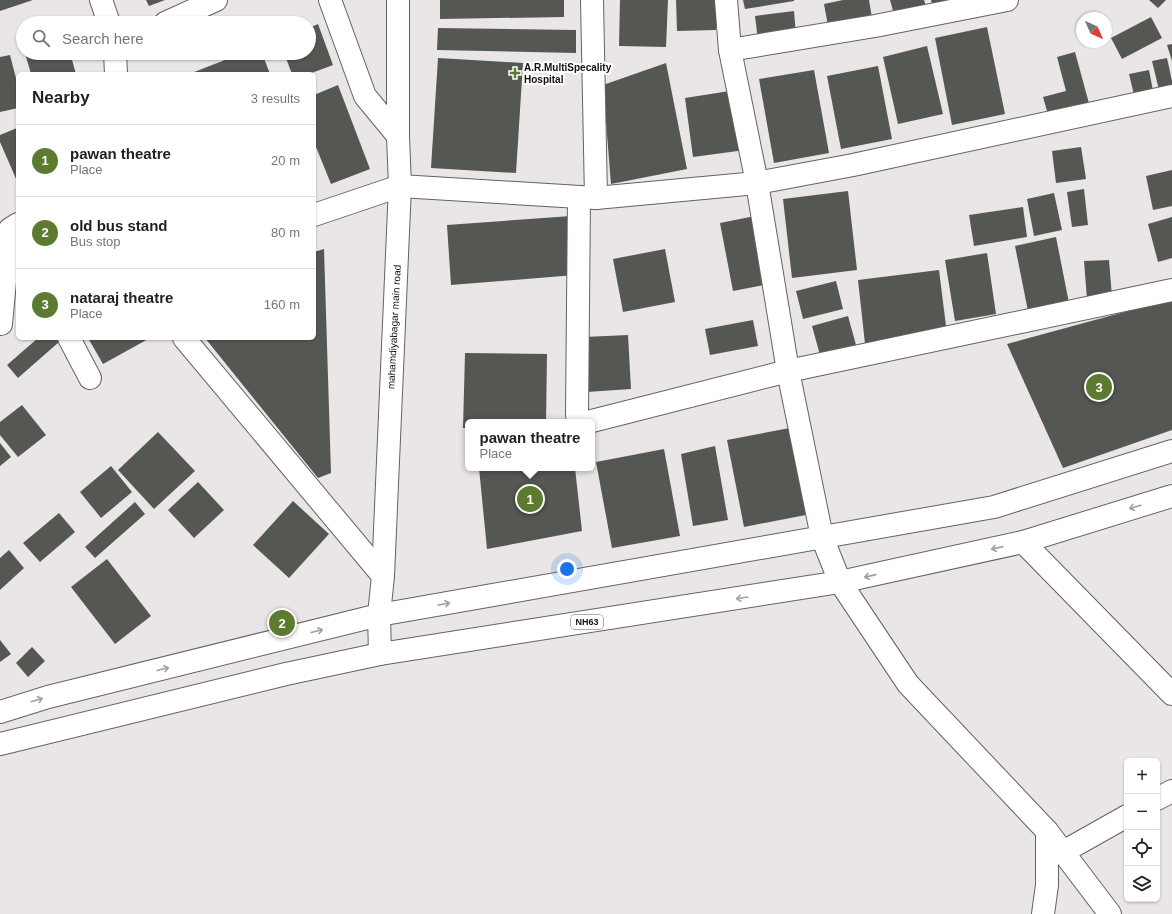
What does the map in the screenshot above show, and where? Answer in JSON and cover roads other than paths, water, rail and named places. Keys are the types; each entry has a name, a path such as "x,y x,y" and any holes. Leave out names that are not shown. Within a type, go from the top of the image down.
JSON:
{"main road":[{"path":"101,0 107,16"},
{"path":"181,16 216,0"},
{"path":"330,0 365,96 398,136"},
{"name":"mahamdiyabagar main road","path":"380,654 379,615 383,576 400,186 398,136 398,0"},
{"path":"579,419 577,415 588,198 592,0"},
{"path":"726,0 730,50 757,182 788,371 822,536 840,582 908,684 1047,831 1110,914"},
{"path":"730,50 875,26 1006,0"},
{"path":"115,60 116,72"},
{"path":"316,214 400,186 588,198 757,182 853,165 1172,96"},
{"path":"6,322 9,224"},
{"path":"595,420 788,371 1172,290"},
{"path":"70,340 90,378"},
{"path":"186,340 383,576"},
{"path":"0,712 48,697 379,615 994,507 1172,451"},
{"name":"NH63","path":"0,744 286,674 380,654 840,582 1023,542 1172,496"},
{"path":"1023,542 1172,694"},
{"path":"1160,797 1172,791"},
{"path":"1063,852 1124,818"},
{"path":"1043,914 1047,885 1047,831"}],"place":[{"name":"A.R.MultiSpecality Hospital","path":"515,73"},
{"name":"nataraj theatre","path":"1099,387"},
{"name":"pawan theatre","path":"530,499"},
{"name":"old bus stand","path":"282,623"}]}
